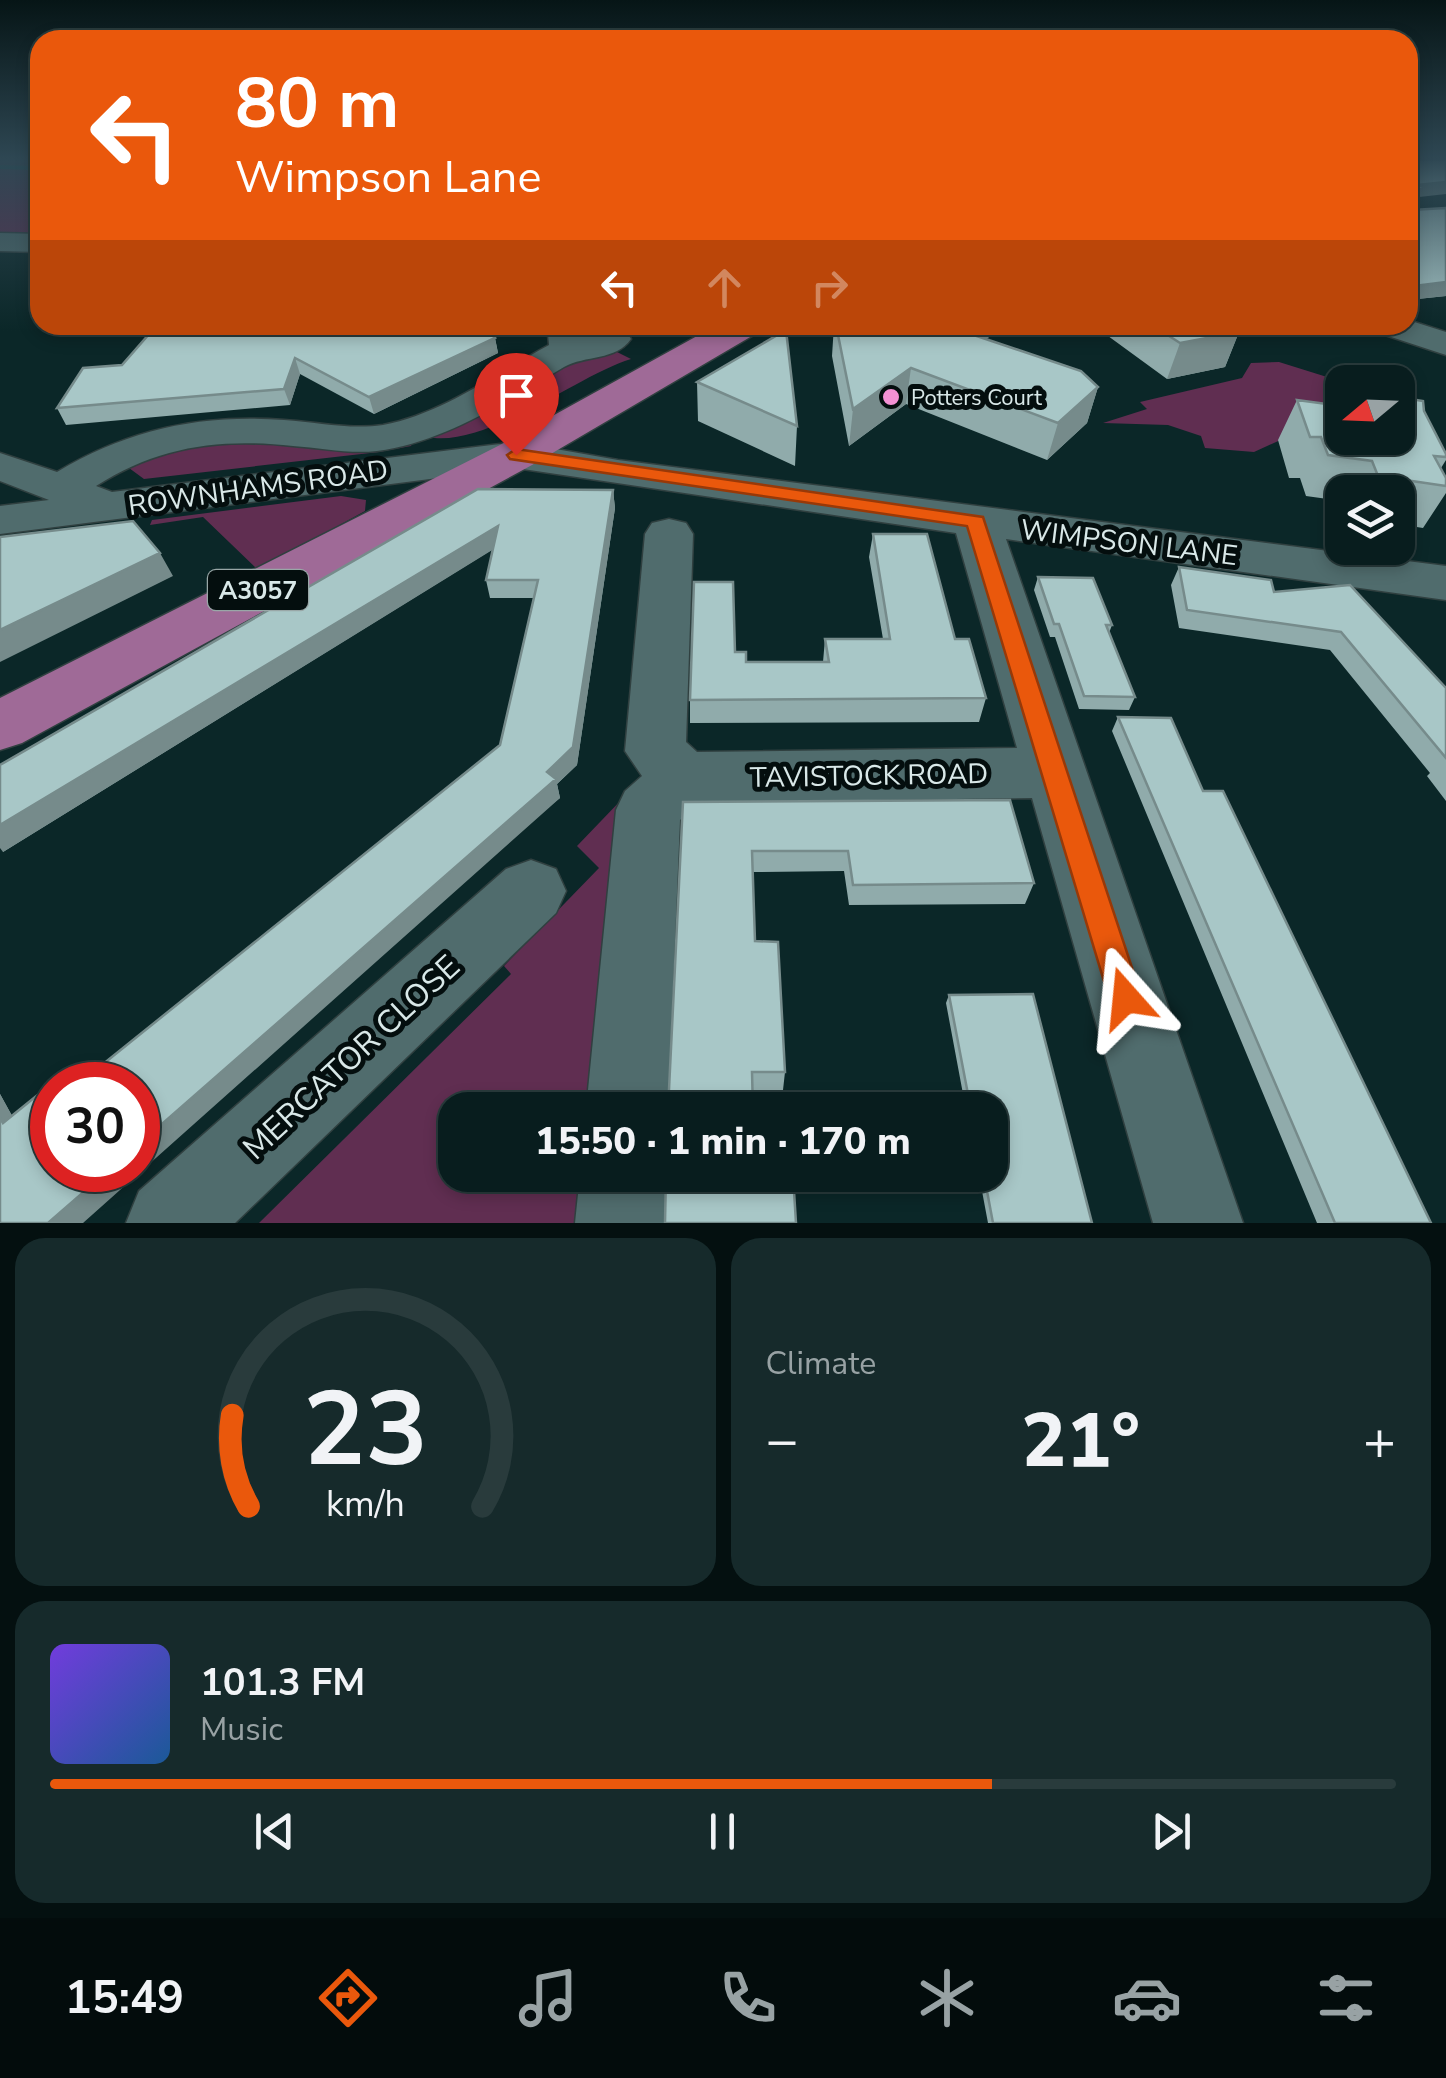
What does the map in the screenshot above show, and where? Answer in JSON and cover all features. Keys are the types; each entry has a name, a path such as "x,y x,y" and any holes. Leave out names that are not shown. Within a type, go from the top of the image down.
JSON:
{"main road":[{"name":"A3057","path":"0,726 516,455 726,335"}],"street":[{"path":"0,242 30,243"},
{"path":"62,488 124,450 163,436 249,430 362,439 401,434 568,335"},
{"path":"1418,335 1446,344"},
{"name":"ROWNHAMS ROAD","path":"0,520 516,455"},
{"name":"WIMPSON LANE","path":"516,455 1435,592"},
{"path":"0,466 110,506"},
{"path":"976,521 1198,1223"},
{"path":"628,1092 648,810 684,777 655,751 669,534"},
{"name":"TAVISTOCK ROAD","path":"684,777 1053,773"},
{"name":"MERCATOR CLOSE","path":"172,1223 531,891"},
{"path":"620,1223 622,1192"}],"shaded area":[{"path":"0,217 30,217 30,238 0,238"},
{"path":"615,351 631,359 503,422 451,438 428,437 566,360"},
{"path":"1279,362 1325,376 1325,420 1254,452 1205,448 1201,436 1168,425 1103,423 1147,409 1140,402 1242,378 1251,363"},
{"path":"413,440 411,446 379,452 144,479 129,468 132,460 164,442"},
{"path":"341,496 366,500 365,511 258,570 203,517 150,525 152,520"},
{"path":"625,796 598,1092 438,1092 438,1192 589,1192 586,1223 259,1223 511,974 504,966 599,868 577,846"}],"building":[{"path":"1418,217 1446,217 1446,282 1418,286"},
{"path":"148,335 495,338 369,397 295,358 284,389 57,408 83,368 122,365"},
{"path":"777,335 787,335 797,426 697,382"},
{"path":"838,335 974,335 1081,371 1098,387 1058,423 911,368 853,409"},
{"path":"1168,335 1223,335 1180,343"},
{"path":"1297,400 1325,404 1325,447 1321,437 1310,437"},
{"path":"1415,400 1423,401 1424,411 1446,454 1434,456 1446,486 1415,481 1415,475 1378,475 1372,461 1328,455 1415,455"},
{"path":"478,489 613,490 573,747 547,772 556,779 160,1126 160,1062 106,1062 500,745 538,580 486,580 498,526 0,825 0,765"},
{"path":"133,521 160,553 0,630 0,537"},
{"path":"873,534 927,534 955,639 969,639 986,698 690,700 694,582 733,582 735,652 746,652 746,662 829,662 825,639 890,639"},
{"path":"1179,567 1271,580 1274,592 1350,585 1446,688 1446,758 1341,632 1187,610"},
{"path":"1038,577 1093,578 1112,625 1106,625 1135,697 1084,696"},
{"path":"1118,717 1171,718 1203,791 1223,791 1431,1223 1335,1223"},
{"path":"1010,800 1034,883 853,885 848,851 752,851 755,941 778,942 785,1072 752,1072 753,1092 669,1092 683,802"},
{"path":"1033,994 1092,1223 993,1223 987,1192 1008,1192 1008,1092 968,1092 949,995"},
{"path":"30,1101 30,1192 84,1192 48,1223 0,1223 0,1117 3,1123"},
{"path":"666,1192 794,1192 796,1223 665,1223"}],"place":[{"name":"Potters Court","path":"891,397"}],"route":[{"path":"516,455 618,473 976,521 1126,998"}]}
